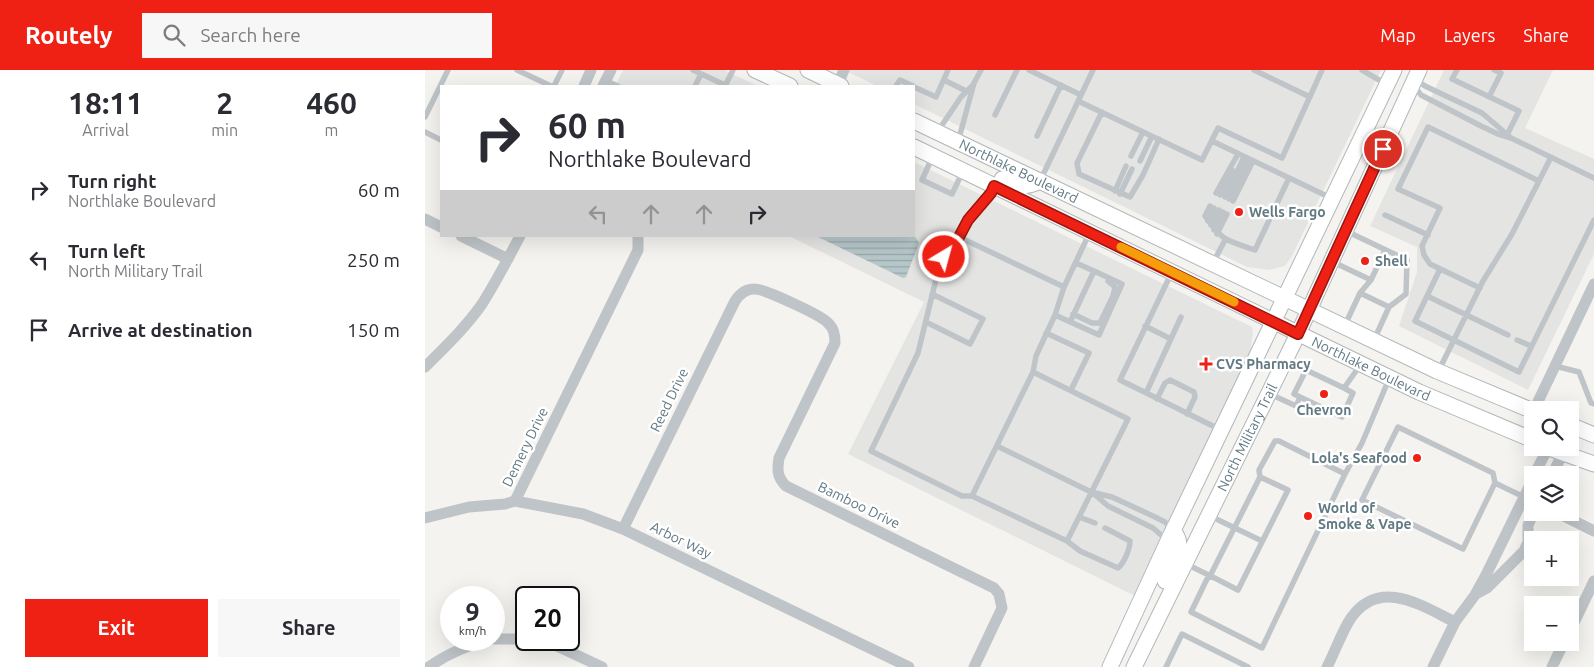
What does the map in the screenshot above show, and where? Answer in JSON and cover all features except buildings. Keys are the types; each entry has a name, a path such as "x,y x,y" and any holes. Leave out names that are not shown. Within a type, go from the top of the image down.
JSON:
{"main road":[{"path":"755,70 771,82 785,85"},
{"path":"808,70 837,85"},
{"path":"1360,198 1369,158 1394,104 1395,91 1390,75"},
{"name":"North Military Trail","path":"1110,667 1390,75"},
{"name":"North Military Trail","path":"1136,663 1298,334 1414,75"},
{"name":"Northlake Boulevard","path":"915,121 1439,372 1524,406"},
{"name":"Northlake Boulevard","path":"915,148 1390,378 1524,436"},
{"path":"932,156 960,161 1017,187 1030,186 1040,181"},
{"path":"1579,429 1594,435"},
{"path":"1572,456 1594,464"},
{"path":"1136,663 1145,625 1176,558 1179,545 1177,535 1171,536"},
{"path":"1120,667 1128,649 1128,629"}],"street":[{"path":"584,85 591,70"},
{"path":"839,85 844,70"},
{"path":"425,219 440,226"},
{"path":"463,237 508,259"},
{"path":"425,367 465,326 481,305 519,237"},
{"name":"Demery Drive","path":"515,501 638,250 638,237"},
{"path":"1538,401 1594,284"},
{"name":"Reed Drive","path":"623,529 739,296 748,290 762,289 822,318 833,330"},
{"name":"Bamboo Drive","path":"833,330 835,343 779,458 778,475 786,486 994,588 999,594 1002,608 974,667"},
{"name":"Arbor Way","path":"425,518 469,507 505,504 515,501 583,514 623,529 909,667"},
{"path":"1433,667 1455,622 1475,595 1524,506"},
{"path":"1475,595 1487,588 1524,551 1528,542 1530,521"},
{"path":"1574,521 1594,531"},
{"path":"1579,612 1594,581"},
{"path":"1327,667 1351,618 1362,607 1373,600 1390,597 1404,598 1455,622"},
{"path":"429,667 455,651"},
{"path":"568,651 602,667"},
{"path":"1552,667 1560,651"}],"lane":[{"path":"441,85 448,70"},
{"path":"517,70 550,85"},
{"path":"531,77 535,70"},
{"path":"553,85 562,70"},
{"path":"693,70 724,85"},
{"path":"726,85 733,70"},
{"path":"915,87 936,97 949,70"},
{"path":"958,142 974,83 981,70"},
{"path":"995,115 1017,70"},
{"path":"1029,70 1061,85 1102,112 1202,160 1218,128 1282,158 1323,70"},
{"path":"1040,181 1093,70"},
{"path":"1254,70 1310,97"},
{"path":"1363,70 1390,75"},
{"path":"1457,70 1452,79 1519,111 1509,136"},
{"path":"1489,96 1501,73 1494,70"},
{"path":"696,85 701,74"},
{"path":"1414,75 1425,86 1482,113 1509,136"},
{"path":"1414,75 1421,96 1481,126 1509,136 1594,178"},
{"path":"897,85 900,80 911,85"},
{"path":"944,80 966,91"},
{"path":"937,132 966,91 974,83"},
{"path":"1037,136 1061,85"},
{"path":"425,117 440,86"},
{"path":"1102,112 1077,163 1079,174 1119,193 1130,198 1143,175 1159,139"},
{"path":"1480,288 1430,264 1424,256 1423,246 1439,208 1398,189 1428,127 1539,181"},
{"path":"425,132 440,140"},
{"path":"1148,134 1136,159 1148,134"},
{"path":"1212,141 1332,199"},
{"path":"932,156 922,180 952,194 963,171"},
{"path":"1225,197 1244,157"},
{"path":"1225,197 1244,157"},
{"path":"1225,197 1244,157"},
{"path":"1439,372 1480,288 1513,234 1551,157"},
{"path":"1119,193 1131,168 1119,193"},
{"path":"1211,225 1225,240 1255,250 1289,178"},
{"path":"994,186 991,193 968,220 959,237 944,257 938,271 917,353 871,452 962,496 972,496 1067,541 1080,551 1118,568 1127,554 1130,541 1105,528"},
{"path":"1211,225 1219,210"},
{"path":"1211,225 1219,210"},
{"path":"1211,225 1219,210"},
{"path":"1385,215 1428,235"},
{"path":"1440,269 1415,321 1519,372 1594,220"},
{"path":"1345,231 1407,260 1406,294 1389,307 1374,341"},
{"path":"972,496 1033,372 1035,356 1090,232"},
{"path":"959,237 1065,287"},
{"path":"1213,263 1225,240"},
{"path":"1344,327 1360,294 1371,280 1385,250"},
{"path":"1331,261 1371,280"},
{"path":"1055,314 1099,335 1122,284 1076,263"},
{"path":"1070,322 1094,271"},
{"path":"1171,272 1120,380 1221,431"},
{"path":"1073,314 1092,323 1100,323 1113,296 1115,287 1103,275"},
{"path":"925,322 970,344 983,319 932,294"},
{"path":"1360,294 1389,307"},
{"path":"1427,296 1508,334"},
{"path":"1146,393 1181,317"},
{"path":"1145,326 1171,339"},
{"path":"1046,333 1089,353 1071,390"},
{"path":"1517,340 1531,346"},
{"path":"1344,388 1361,363"},
{"path":"1555,366 1579,372 1591,403 1594,404"},
{"path":"1306,370 1353,393 1342,417 1300,397 1295,394 1306,370"},
{"path":"1033,372 1128,419 1067,541"},
{"path":"1345,474 1279,441 1275,441 1260,469 1260,477 1235,528 1191,612 1262,648 1345,474 1362,443 1390,378"},
{"path":"1157,398 1165,383 1170,380 1195,394 1187,414"},
{"path":"1269,393 1296,406 1300,397"},
{"path":"1398,427 1493,473 1495,483 1463,548 1362,500 1398,427"},
{"path":"997,446 1091,492 1112,497 1165,522 1171,536"},
{"path":"1185,563 1238,590 1288,490 1260,477"},
{"path":"1495,483 1524,497"},
{"path":"1091,492 1108,506 1171,536"},
{"path":"1209,515 1262,541"},
{"path":"1079,517 1095,524"},
{"path":"1166,667 1182,634 1248,667"}],"shaded area":[{"path":"623,70 724,70 756,85 616,85"},
{"path":"844,70 1381,70 1292,256 1285,266 1269,270 1247,267 915,104 915,85 875,85"},
{"path":"1444,70 1553,70 1525,128 1594,159 1594,254 1528,390 1399,326 1417,272 1417,247 1370,226"},
{"path":"915,162 1252,327 1250,353 1135,596 848,454 924,302 791,237 915,237"},
{"path":"818,237 915,237 919,243 906,277 903,278"}],"slow traffic":[{"path":"1121,247 1234,302"}],"place":[{"name":"Wells Fargo","path":"1239,212"},
{"name":"Shell","path":"1365,261"},
{"name":"CVS Pharmacy","path":"1206,364"},
{"name":"Chevron","path":"1324,394"},
{"name":"Lola's Seafood","path":"1417,458"},
{"name":"World of Smoke & Vape","path":"1308,516"}],"route":[{"path":"944,257 959,237 968,220 991,193 994,186 1257,312 1298,334 1383,149"}]}
